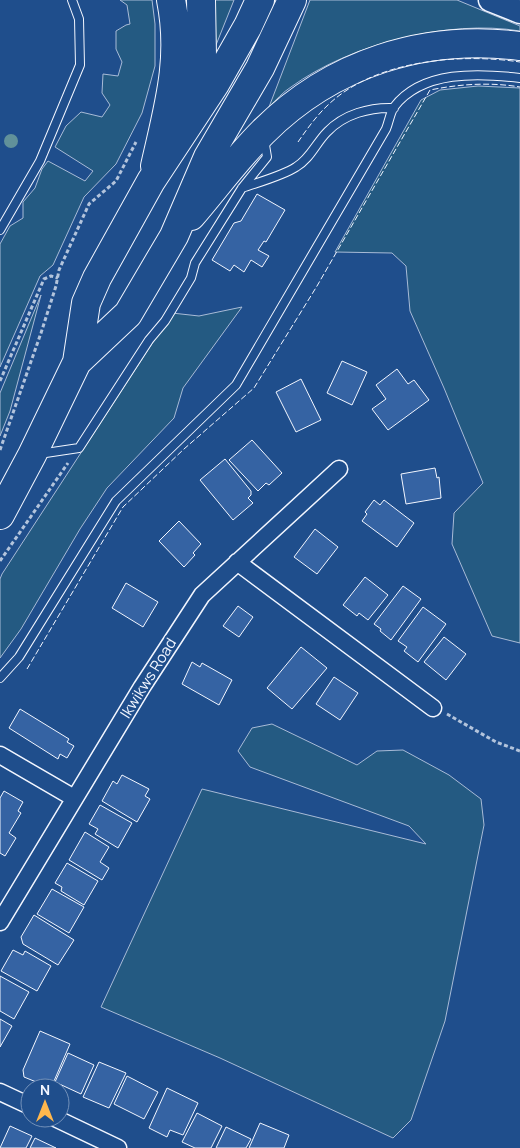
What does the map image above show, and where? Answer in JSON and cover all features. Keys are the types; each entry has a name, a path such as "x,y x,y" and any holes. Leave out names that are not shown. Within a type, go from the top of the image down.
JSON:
{"highway":[{"path":"151,181 174,82 176,32 171,0"},
{"path":"192,120 202,55 201,0"},
{"path":"0,515 32,455 77,362 86,303 97,278 151,181 192,120 248,26 260,0"},
{"path":"77,362 128,314 174,236 208,157 260,68 292,0"},
{"path":"174,236 262,132 318,88 338,77 381,59 404,52 450,44 520,46"}],"main road":[{"path":"490,0 520,12"}],"street":[{"name":"Ikwikws Road","path":"0,922 142,687 202,595 339,469"},
{"path":"237,562 433,708"},
{"path":"0,755 74,798"},
{"path":"0,1092 20,1101"},
{"path":"70,1125 118,1148"}],"lane":[{"path":"0,230 40,162 80,65 79,19 72,0"},
{"path":"0,678 20,657 116,501 236,385 386,129 394,108 419,86 435,80 481,75 520,78"},
{"path":"242,188 297,167 327,131 343,120 362,111 394,108"},
{"path":"32,455 79,448 149,340 165,322 191,278 195,263 242,188 267,157 262,132"}],"path":[{"path":"0,450 41,333 59,270 89,204 116,182 138,137"},
{"path":"0,381 44,279 51,276 58,278"},
{"path":"0,561 79,448"},
{"path":"433,708 457,718 496,742 520,750"}],"shaded area":[{"path":"120,0 152,0 155,24 155,66 142,113 116,164 84,197 53,265 40,276 0,367 0,244 10,226 23,218 23,202 35,188 42,169 48,161 85,181 93,171 55,147 66,126 81,112 102,117 110,105 102,93 103,74 118,76 122,62 116,49 116,31 130,24 127,5"},
{"path":"209,0 234,0 212,55"},
{"path":"310,0 457,0 520,26 520,31 492,28 432,32 401,38 371,47 342,58 315,72 288,89 269,107"},
{"path":"478,86 520,88 520,643 492,636 452,544 454,513 483,483 410,311 406,266 392,253 335,252 421,100 440,90"},
{"path":"41,295 10,411 0,436 0,393"},
{"path":"242,307 183,388 174,418 107,488 80,529 21,629 0,658 0,579 2,574 172,313 199,316"},
{"path":"272,724 357,765 377,751 403,750 449,775 481,799 484,825 445,1021 411,1120 393,1138 220,1058 101,1007 202,789 426,844 409,826 250,767 238,751 252,728"}],"building":[{"path":"257,194 285,210 266,242 264,241 258,250 269,256 262,267 251,260 244,272 234,265 230,271 212,260 234,223 241,221"},
{"path":"342,361 367,372 352,405 327,393"},
{"path":"397,369 408,384 414,380 429,400 388,430 372,409 386,399 376,385"},
{"path":"301,379 321,420 296,432 276,392"},
{"path":"252,440 282,473 269,485 266,483 258,491 229,460"},
{"path":"225,459 251,491 251,495 248,498 253,503 233,520 200,480"},
{"path":"435,468 437,478 439,477 441,498 406,504 401,474"},
{"path":"374,500 380,505 384,500 414,523 397,547 362,521 367,514 365,512"},
{"path":"179,521 201,544 193,553 195,555 184,567 159,541"},
{"path":"315,529 338,547 317,574 294,557"},
{"path":"365,577 388,595 368,620 359,613 357,616 343,605"},
{"path":"126,583 158,602 143,627 112,608"},
{"path":"403,586 421,599 391,640 374,624"},
{"path":"238,606 253,617 239,637 223,626"},
{"path":"423,607 446,624 418,662 404,651 407,647 398,641"},
{"path":"444,637 466,654 446,680 424,662"},
{"path":"301,647 327,668 292,709 267,688"},
{"path":"192,662 200,667 202,663 232,680 219,705 182,684"},
{"path":"334,677 358,693 340,720 316,704"},
{"path":"20,709 69,739 67,742 74,746 67,758 60,754 58,759 9,728"},
{"path":"122,775 149,789 145,796 150,799 137,822 102,801 113,781 117,784"},
{"path":"4,791 23,802 18,811 21,813 9,833 16,838 5,856 0,853 0,798"},
{"path":"100,805 132,823 118,848 95,834 98,829 89,824"},
{"path":"85,832 109,847 100,862 109,868 102,880 69,860"},
{"path":"67,863 98,881 84,905 61,891 62,887 55,883"},
{"path":"52,889 84,907 69,933 37,914"},
{"path":"34,915 74,940 58,965 23,944 21,937"},
{"path":"13,950 23,955 25,951 51,966 37,991 1,971"},
{"path":"0,976 29,992 14,1019 0,1011"},
{"path":"0,1019 12,1026 0,1047"},
{"path":"40,1031 70,1044 55,1078 26,1078 24,1077 23,1070"},
{"path":"68,1053 94,1065 81,1094 70,1089 70,1078 57,1078"},
{"path":"99,1062 126,1073 109,1108 83,1097"},
{"path":"127,1076 158,1092 144,1119 114,1104"},
{"path":"167,1088 198,1103 183,1135 170,1130 167,1137 149,1128"},
{"path":"197,1113 222,1126 211,1148 195,1148 182,1142"},
{"path":"260,1123 289,1135 284,1148 249,1148"},
{"path":"10,1126 32,1136 26,1148 0,1148"},
{"path":"226,1127 251,1139 246,1148 216,1148"},
{"path":"35,1138 56,1148 30,1148"}],"fence":[{"path":"298,142 316,117 348,89 394,69 446,60 496,59 520,62"},
{"path":"27,669 123,507 184,449 254,388 317,286 430,90 475,84 520,87"}]}
